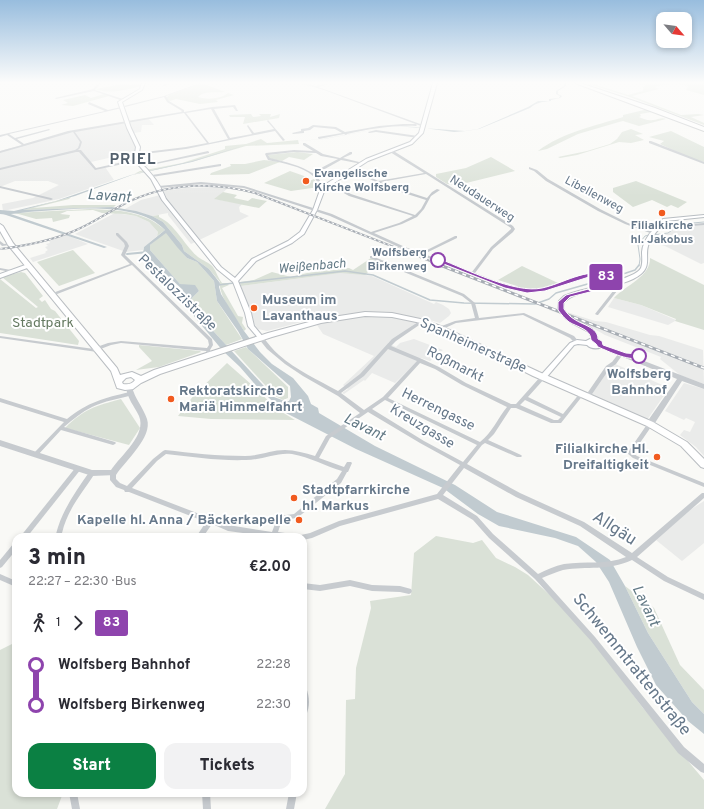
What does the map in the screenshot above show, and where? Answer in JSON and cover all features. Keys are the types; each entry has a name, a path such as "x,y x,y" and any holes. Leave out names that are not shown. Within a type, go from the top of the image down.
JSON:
{"highway":[{"path":"686,121 704,128"},
{"path":"687,121 704,128"}],"main road":[{"path":"235,283 254,260 299,236 307,227 323,188 354,170 362,163 411,143 418,137 423,121"},
{"path":"127,122 138,146 136,160 149,173 159,187 164,199 220,269 235,283 251,326 259,339"},
{"path":"561,308 561,302 568,296 630,278 643,270 646,263 645,247 652,235 665,220 704,216"},
{"path":"0,226 10,244 114,370 122,378 138,378"},
{"path":"0,276 28,266"},
{"name":"Spanheimerstraße","path":"129,391 135,385 138,378 212,352 320,321 366,314 388,314 424,321 441,328 543,377 650,424 684,444 704,465"},
{"path":"574,322 591,331 595,336 592,342"},
{"path":"543,377 572,344 577,342 592,342"},
{"path":"592,342 594,347 600,346"},
{"path":"122,378 118,384 129,391"}],"street":[{"path":"0,136 66,121"},
{"path":"0,152 24,144 74,132 135,121"},
{"path":"189,121 208,143"},
{"path":"219,121 229,139"},
{"path":"268,121 284,140"},
{"path":"408,121 422,126"},
{"path":"248,126 253,134"},
{"path":"293,134 303,132 302,130 309,129 313,126 336,128 346,134"},
{"path":"319,138 346,134 379,126 422,126"},
{"path":"15,139 49,130"},
{"path":"137,154 208,143 275,130"},
{"path":"358,134 376,131 418,137"},
{"path":"74,132 81,142 76,151"},
{"path":"8,134 24,144"},
{"path":"650,142 704,163"},
{"path":"304,144 322,155 362,163"},
{"path":"0,169 76,151 80,151 95,169 136,160"},
{"path":"317,152 294,151 266,154 269,159 294,165 314,175 323,188"},
{"name":"Neudauerweg","path":"391,151 425,174 512,227 512,231 492,248 473,273"},
{"path":"142,166 208,152"},
{"path":"314,175 351,153"},
{"path":"149,173 220,165"},
{"name":"Libellenweg","path":"530,168 538,171 547,180 586,203 652,235"},
{"path":"354,170 386,186 427,199"},
{"path":"378,182 425,174"},
{"path":"159,187 202,183 234,185 315,210 422,254 514,289 527,291 542,290 592,275 601,275 614,282 619,286 619,288 597,314"},
{"path":"330,184 350,195 415,216"},
{"path":"0,187 51,199"},
{"path":"371,233 415,216 432,193 438,190"},
{"path":"689,227 690,225 704,224"},
{"name":"Pestalozzistraße","path":"117,234 126,243 127,248 123,255 210,340 212,352"},
{"path":"422,254 456,237"},
{"path":"0,242 3,245 10,244"},
{"path":"371,257 454,290 471,301 474,306 477,320"},
{"path":"51,295 132,264"},
{"path":"0,269 11,271"},
{"path":"441,328 450,323 524,314 572,337 577,342"},
{"path":"338,393 362,375 394,340 424,321"},
{"path":"0,337 82,349 95,348 121,342 212,352"},
{"name":"Kreuzgasse","path":"259,339 286,365 338,393 366,411 464,466 507,488"},
{"path":"600,346 704,387"},
{"path":"82,349 95,348"},
{"name":"Roßmarkt","path":"388,348 420,360 464,384 553,422 559,422 564,416"},
{"path":"525,398 564,416 585,395 621,354"},
{"path":"319,460 328,437 343,425 385,398 420,360"},
{"path":"307,536 339,524 439,496 483,442 501,417 525,398 543,377"},
{"path":"680,378 630,453 641,460 704,485"},
{"path":"35,455 67,421 91,405 129,391 144,420 144,428 140,438 113,473 112,477 115,483 127,490 187,511 210,522 228,528 261,533"},
{"name":"Herrengasse","path":"385,398 483,442 519,456"},
{"path":"0,400 67,421"},
{"path":"60,428 113,443"},
{"path":"0,443 92,473 113,473"},
{"path":"127,490 155,460 165,452 246,458 277,452 291,452 346,470"},
{"path":"275,533 280,518 295,516 323,494 339,481 349,463"},
{"path":"26,533 78,469"},
{"path":"59,533 61,520 70,502 92,473"},
{"name":"Allgäu","path":"507,488 518,495 582,524 666,579 704,597"},
{"path":"537,577 566,567 606,566 622,562 632,557 704,495"},
{"name":"Schwemmtrattenstraße","path":"439,496 475,518 518,561 537,577 593,639 681,750 704,769"},
{"path":"202,533 210,522"},
{"path":"0,565 12,550"},
{"path":"0,577 12,582"},
{"path":"307,586 320,588 350,583 372,588 400,589 409,591"},
{"path":"74,797 76,809"},
{"path":"206,797 207,809"},
{"path":"290,809 292,797"}],"shaded area":[{"path":"132,121 150,121 154,125 142,125 141,132 133,133 140,146 139,151 91,162 95,169 105,167 114,180 59,199 3,211 2,204 33,198 59,185 48,181 15,181 0,187 0,151 78,130"},
{"path":"499,121 479,129 466,131 454,132 426,128 465,131 478,129"},
{"path":"246,145 192,162 132,175 75,196 23,210 112,207 136,211 152,216 163,222 182,245 184,251 209,269 220,283 219,287 221,294 244,331 260,352 272,364 293,378 308,396 311,404 318,408 319,413 375,446 455,485 497,512 576,537 610,560 625,586 648,633 692,702 704,714 704,734 688,721 656,685 637,647 609,582 596,562 578,546 555,538 499,526 478,514 443,488 356,449 286,413 260,390 240,367 223,351 193,315 182,294 183,290 143,253 144,247 165,230 152,220 137,214 119,210 100,209 0,214 0,210 14,211 56,201 131,175 192,161","holes":["166,233 187,258 197,262 214,281 217,301 238,331 248,349 290,386 291,397 289,401 274,397 205,322 195,308 191,299 199,291 195,285 180,284 150,250 150,245"]},
{"path":"185,188 228,188 215,199 242,204 239,207 240,212 249,216 191,244 168,213 152,216 125,209 141,200 164,194 163,191"},
{"path":"115,213 136,216 149,222 158,232 157,236 144,247 143,250 126,252 75,234"},
{"path":"704,224 704,263 701,264 665,246 654,243 657,239 672,231 690,225"},
{"path":"67,235 88,244 33,262 30,258 46,253 45,252 48,250 45,247 48,246 46,244 50,243 49,241"},
{"path":"341,273 354,273 372,276 434,304 436,302 443,305 449,309 451,313 440,323 423,318 388,343 396,347 400,343 414,339 443,350 430,361 421,358 395,383 372,373 365,381 364,380 344,394 342,393 348,389 343,385 374,356 323,334 313,319 267,331 258,329 255,325 241,286"},
{"path":"614,298 641,305 676,320 668,325 608,307"},
{"path":"551,307 595,321 606,322 650,335 659,336 703,350 704,384 680,375 660,359 661,357 605,335 580,321 549,310"},
{"path":"611,362 669,388 647,420 591,394"},
{"path":"684,383 704,389 704,456 696,447 680,435 684,430 690,432 695,422 686,418 684,420 665,411"},
{"path":"704,501 704,543 682,561 656,540 690,510"}],"green space":[{"path":"244,121 262,121 243,124"},
{"path":"611,121 659,121 639,126 623,121 578,134 547,149 538,151 568,134"},
{"path":"693,121 699,121 704,123 704,125"},
{"path":"631,129 643,134 635,135 644,140 631,143 619,142 577,155 560,158 558,157 587,151 610,144 617,139 622,132"},
{"path":"671,131 704,147 704,162 690,158 660,144 664,141 649,137"},
{"path":"261,139 267,143 298,140 299,144 246,146 195,161 132,175 157,169 134,174 140,171 182,163 225,149 225,146 246,144"},
{"path":"297,152 313,154 304,160 289,157 282,161 270,159 268,155"},
{"path":"491,157 515,171 458,185 447,184 436,177 436,174 466,168"},
{"path":"264,160 280,162 249,174 210,175 211,173 231,166 230,164 245,164"},
{"path":"290,171 307,177 301,181 307,182 314,179 319,187 291,191 264,183"},
{"path":"636,181 687,202 678,208 671,205 667,207 652,200 633,207 613,192 613,188"},
{"path":"223,192 237,195 234,198 248,201 252,198 267,201 259,208 214,199"},
{"path":"71,197 69,199 33,208 73,205 116,205 114,207 22,210"},
{"path":"90,209 120,211 139,215 165,230 157,236 158,232 149,222 136,216 102,213 93,210 67,211 60,214 70,215 69,218 53,222 52,218 36,219 15,213"},
{"path":"159,215 159,217 165,220 175,230 198,257 213,267 222,283 227,283 229,285 222,288 238,316 243,317 242,323 246,329 244,331 222,294 220,282 209,269 184,251 182,245 163,222 152,216"},
{"path":"166,232 187,258 197,262 214,281 217,301 242,339 226,345 211,329 194,306 191,299 199,291 180,284 150,250 150,245"},
{"path":"73,250 95,273 59,286 37,262"},
{"path":"371,258 383,264 374,270 371,269 365,275 341,273 241,286 240,282 254,280 272,272 291,277 331,270 349,268 353,270"},
{"path":"650,258 704,285 704,330 675,321 676,319 641,305 614,298 642,275 649,264"},
{"path":"522,266 558,283 529,290 519,289 517,286 498,280"},
{"name":"Stadtpark","path":"21,272 25,273 43,296 39,299 42,302 45,300 79,341 78,345 0,333 0,279 36,308 38,307 2,277"},
{"path":"139,345 201,352 159,367 136,370 152,361 139,347"},
{"path":"246,347 288,387 288,398 283,400 275,396 234,351"},
{"path":"227,363 277,409 295,420 211,419 178,416 194,395"},
{"path":"121,399 140,428 129,445 65,428 84,412"},
{"path":"436,536 473,543 482,540 496,558 528,575 552,597 594,643 643,708 704,780 704,809 325,809 345,774 346,700 355,699 356,668 371,608 370,601 411,595 414,553"},
{"path":"625,586 654,608 680,665 704,690 704,714 692,702 648,633"},
{"path":"12,644 12,797 62,797 57,809 0,809 0,650"}],"waterway":[{"path":"4,213 105,247"},
{"name":"Weißenbach","path":"653,235 668,233 681,224 704,222"},
{"name":"Weißenbach","path":"639,266 640,259 638,245 645,236 649,235"},
{"path":"127,254 148,252"},
{"name":"Weißenbach","path":"238,283 345,271 373,275 430,300 464,303 535,304 549,299 556,293 635,270 639,265"},
{"name":"Weißenbach","path":"218,285 234,283"}],"tunnel":[{"path":"561,308 564,314 574,322"}],"railway":[{"path":"0,249 37,243 65,235 89,224 116,208 145,195 176,188 208,186 239,189 255,193 443,266"},
{"path":"440,265 704,368"}],"bus line":[{"name":"83","path":"438,260 507,286 527,291 542,290 592,275 606,277 616,283 568,296 561,302 561,310 570,320 591,331 595,336 595,340 600,343 600,346 625,355 639,356"}],"place":[{"name":"Evangelische Kirche Wolfsberg","path":"306,181"},
{"name":"Filialkirche hl. Jakobus","path":"662,213"},
{"name":"Wolfsberg Birkenweg","path":"438,260"},
{"name":"Museum im Lavanthaus","path":"254,308"},
{"name":"Wolfsberg Bahnhof","path":"639,356"},
{"name":"Rektoratskirche Mariä Himmelfahrt","path":"171,399"},
{"name":"Filialkirche Hl. Dreifaltigkeit","path":"657,457"},
{"name":"Stadtpfarrkirche hl. Markus","path":"294,498"},
{"name":"Kapelle hl. Anna / Bäckerkapelle","path":"299,520"}],"district":[{"name":"PRIEL","path":"133,160"}],"water label":[{"name":"Lavant","path":"109,197"},
{"name":"Lavant","path":"364,428"},
{"name":"Lavant","path":"645,606"}]}
